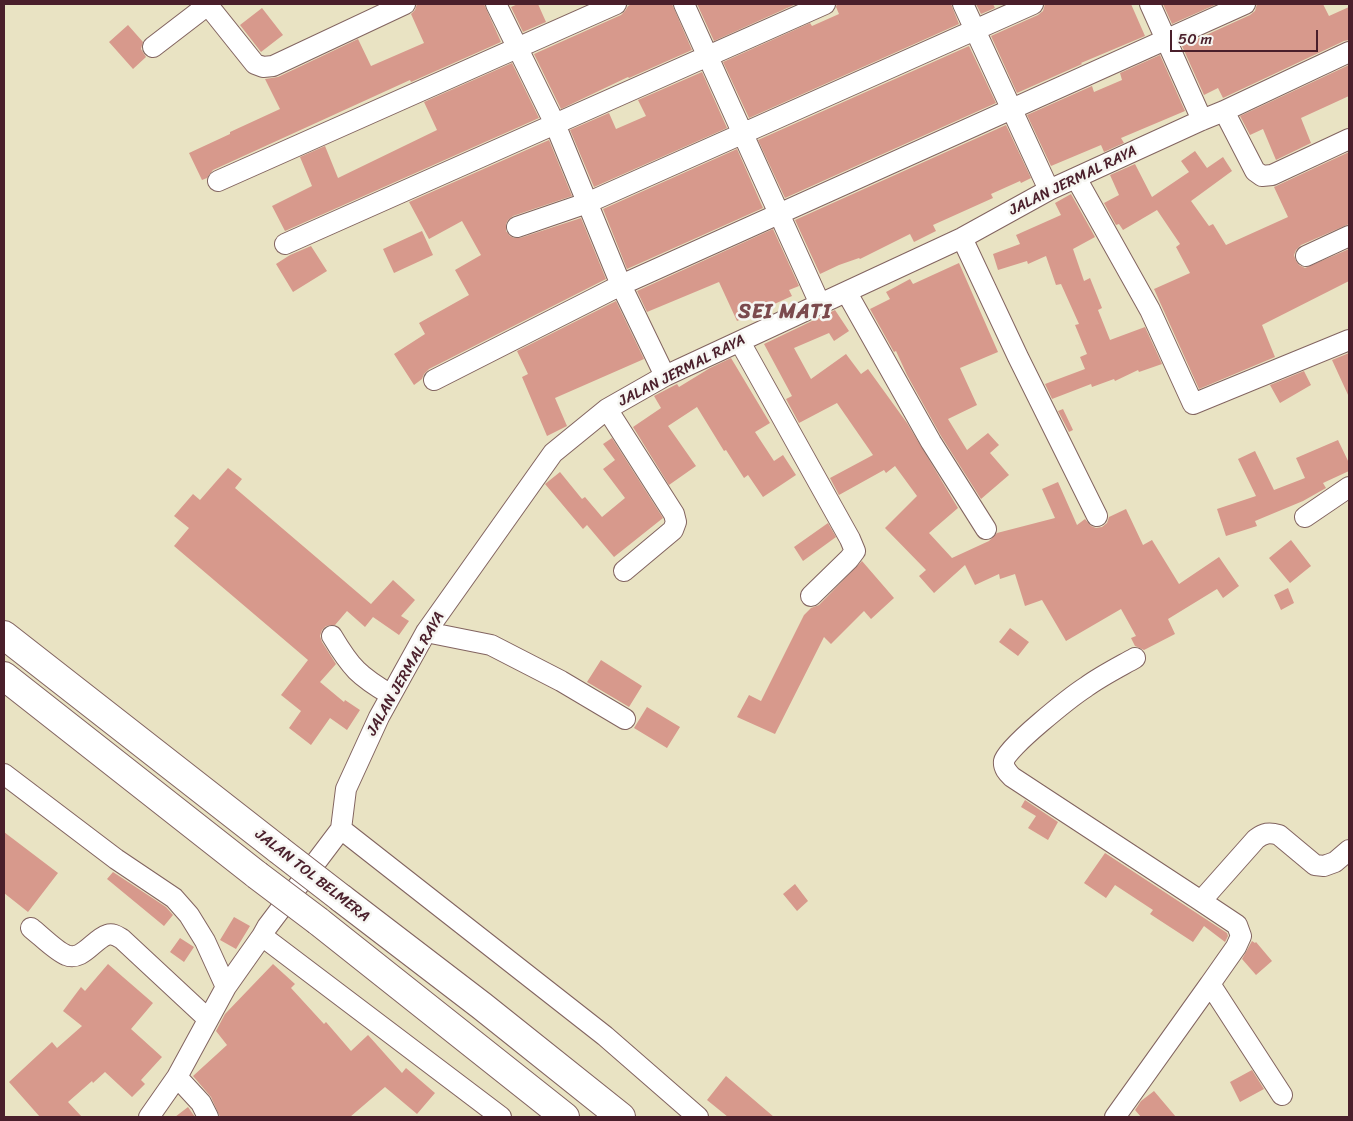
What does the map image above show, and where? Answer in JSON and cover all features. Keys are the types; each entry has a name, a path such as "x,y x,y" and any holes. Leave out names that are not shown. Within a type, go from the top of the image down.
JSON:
{"highway":[{"name":"JALAN TOL BELMERA","path":"4,635 482,1006 621,1117"},
{"path":"4,676 565,1117"}],"street":[{"path":"153,47 208,4 256,64 263,67 273,66 405,4"},
{"path":"496,4 555,124 621,285 665,376"},
{"path":"218,182 616,4"},
{"path":"684,4 820,304"},
{"path":"286,244 826,4"},
{"path":"963,4 1048,190"},
{"path":"517,227 587,204 1033,4"},
{"path":"1150,4 1202,120"},
{"path":"434,380 621,285 1245,4"},
{"name":"JALAN JERMAL RAYA","path":"341,829 346,788 379,717 426,632 553,453 607,409 665,376 962,238 1048,190 1224,111 1349,52"},
{"path":"1224,111 1255,171 1262,176 1272,175 1349,139"},
{"path":"1076,178 1150,310 1193,404 1349,340"},
{"path":"1306,256 1349,236"},
{"path":"962,238 1018,357 1097,516"},
{"path":"847,293 931,442 986,529"},
{"path":"740,342 855,551 811,596"},
{"path":"607,409 674,514 676,522 673,530 624,571"},
{"path":"1305,517 1349,487"},
{"path":"426,632 491,644 561,681 625,719"},
{"path":"332,636 348,662 368,681 391,695"},
{"path":"1115,1117 1236,947 1241,936 1237,925 1201,900 1012,777 1005,768 1004,760 1009,752 1031,731 1085,687 1135,658"},
{"path":"4,774 116,859 174,898 189,915 205,941 226,988"},
{"path":"149,1117 177,1078 226,988 265,931 341,829 604,1036 698,1117"},
{"path":"1201,900 1256,839 1263,834 1272,833 1279,835 1315,865 1324,866 1335,862 1349,850"},
{"path":"31,928 66,956 74,956 81,953 106,935 114,934 122,939 208,1019"},
{"path":"265,931 501,1117"},
{"path":"1210,984 1282,1095"},
{"path":"177,1078 201,1103 208,1117"}],"building":[{"path":"417,4 484,4 501,42 411,82 410,80 213,170 207,178 202,180 189,153 280,109 265,79 278,77 358,39 371,66 424,43 411,14"},
{"path":"518,4 538,4 546,22 523,32 511,7"},
{"path":"632,4 672,4 692,50 628,77 561,109 534,54 621,15"},
{"path":"697,4 796,4 714,41"},
{"path":"837,4 951,4 959,24 749,118 723,62 810,23 812,26 839,14 836,7"},
{"path":"976,4 993,4 995,8 981,14"},
{"path":"1045,4 1131,4 1145,36 1017,93 991,36 1038,15 1043,11"},
{"path":"1163,4 1217,4 1172,24"},
{"path":"1257,4 1323,4 1329,16 1349,7 1349,40 1223,98 1218,88 1204,95 1182,46 1250,15 1255,11"},
{"path":"262,8 283,35 261,52 240,25"},
{"path":"128,25 143,42 141,49 146,57 133,69 109,42"},
{"path":"969,46 996,103 785,198 758,140"},
{"path":"1160,55 1185,111 1121,138 1124,143 1104,152 1101,145 1051,166 1027,115 1092,86 1094,92 1122,80 1120,73"},
{"path":"512,63 539,118 285,231 272,206 312,186 300,157 325,146 338,178 437,130 424,102"},
{"path":"1349,65 1349,96 1301,118 1311,143 1276,160 1263,129 1250,135 1240,116"},
{"path":"702,72 727,128 594,187 570,130 609,113 616,129 646,116 638,100"},
{"path":"1006,125 1031,178 991,194 993,198 933,225 936,231 914,242 910,234 860,259 839,265 820,274 795,220"},
{"path":"549,140 572,196 513,216 506,224 506,231 514,238 520,238 581,218 606,279 429,369 422,379 414,385 394,354 425,334 419,323 469,295 455,270 481,255 462,221 429,239 409,202"},
{"path":"737,149 763,208 627,269 603,209"},
{"path":"1195,151 1207,168 1223,157 1232,171 1191,201 1209,226 1213,224 1226,245 1288,217 1274,187 1349,152 1349,224 1301,245 1294,255 1299,265 1305,268 1349,249 1349,281 1262,325 1275,357 1199,389 1154,289 1190,273 1176,247 1180,244 1157,210 1123,230 1119,224 1116,225 1104,203 1119,195 1110,175 1135,164 1152,197 1189,172 1181,161"},
{"path":"1071,194 1095,237 1073,249 1084,281 1090,278 1102,308 1098,310 1110,340 1145,327 1162,364 1139,372 1138,370 1115,381 1114,379 1092,387 1091,384 1052,399 1045,384 1085,369 1080,357 1087,354 1075,325 1079,324 1061,284 1056,285 1046,256 1028,264 1027,261 998,270 993,254 1020,244 1016,235 1061,215 1055,203"},
{"path":"773,229 799,286 789,290 792,296 737,321 719,282 647,312 637,291"},
{"path":"422,231 433,255 394,273 383,249"},
{"path":"311,246 327,271 293,292 276,264 290,255"},
{"path":"959,263 998,352 960,368 977,405 948,419 967,450 988,433 999,445 990,453 1009,475 981,499 941,436 907,375 896,351 894,352 870,309 890,299 886,292 910,279 913,284"},
{"path":"616,301 644,359 555,398 567,426 547,436 522,377 528,374 517,351"},
{"path":"835,310 849,331 834,341 829,333 794,348 811,379 846,354 861,374 868,369 907,423 958,508 929,533 952,558 989,541 997,533 1055,518 1042,489 1058,482 1077,525 1085,519 1091,526 1096,528 1102,527 1107,523 1109,517 1126,509 1143,545 1152,540 1179,584 1219,557 1239,586 1223,598 1217,589 1168,619 1175,634 1144,650 1135,646 1131,638 1136,636 1121,609 1066,641 1042,600 1025,606 1015,574 1000,579 999,574 975,585 965,565 934,593 919,576 926,570 885,528 917,496 895,466 886,473 884,470 839,495 830,478 873,455 837,403 799,423 786,399 792,396 764,344"},
{"path":"1349,353 1349,397 1332,360"},
{"path":"731,358 770,423 755,432 774,461 783,455 796,475 763,497 748,475 744,478 726,450 724,451 697,407 668,426 696,466 669,485 633,427 661,408 654,396 677,384 679,387"},
{"path":"1304,371 1311,385 1280,403 1270,385"},
{"path":"1063,409 1073,430 1069,432 1058,411"},
{"path":"612,438 663,518 614,557 587,525 583,529 545,484 560,472 582,499 585,497 602,517 625,498 603,469 615,460 603,444"},
{"path":"1338,440 1349,463 1349,471 1323,483 1326,488 1303,501 1255,521 1257,526 1226,536 1217,509 1256,496 1238,459 1255,451 1274,490 1305,478 1296,458"},
{"path":"228,468 242,479 235,488 371,604 393,580 415,600 401,616 409,621 399,635 373,617 365,627 347,611 335,625 326,626 322,630 320,636 322,642 336,664 320,682 344,702 345,700 360,710 347,730 330,718 311,745 289,728 301,711 281,695 308,660 174,546 189,528 174,516 193,494 200,500"},
{"path":"828,523 836,537 803,561 794,547"},
{"path":"1291,540 1311,566 1290,583 1269,558"},
{"path":"862,561 894,598 871,619 864,611 831,644 824,637 775,734 737,717 749,695 761,701 804,615 811,608 819,605"},
{"path":"1288,588 1294,603 1281,610 1274,595"},
{"path":"1010,628 1029,642 1018,656 999,642"},
{"path":"601,660 642,686 629,707 587,682"},
{"path":"647,707 680,727 667,748 634,728"},
{"path":"1025,800 1058,822 1048,840 1028,828 1036,816 1021,807"},
{"path":"4,832 58,873 28,912 4,893"},
{"path":"1105,853 1227,933 1228,936 1225,942 1204,926 1193,942 1150,914 1153,910 1115,885 1106,898 1084,883"},
{"path":"113,872 166,907 173,915 164,926 107,879"},
{"path":"795,884 808,901 797,911 783,894"},
{"path":"234,917 250,926 236,949 220,940"},
{"path":"180,938 194,947 184,962 170,952"},
{"path":"1252,941 1256,942 1272,961 1256,975 1242,959"},
{"path":"108,964 153,1003 131,1029 162,1057 141,1080 145,1084 132,1097 105,1072 68,1102 82,1117 40,1117 9,1082 52,1042 57,1048 82,1026 63,1011 81,987 85,991"},
{"path":"273,964 295,984 291,988 324,1024 326,1022 351,1051 368,1035 402,1073 406,1068 435,1093 417,1114 385,1087 350,1117 220,1117 211,1097 193,1076 227,1045 216,1031 225,1014"},
{"path":"1252,1070 1264,1089 1240,1102 1230,1082"},
{"path":"726,1076 774,1117 728,1117 707,1100"},
{"path":"1154,1091 1176,1117 1141,1117 1135,1110 1141,1101"},
{"path":"188,1107 195,1117 175,1117"}],"district":[{"name":"SEI MATI","path":"785,313"}]}
